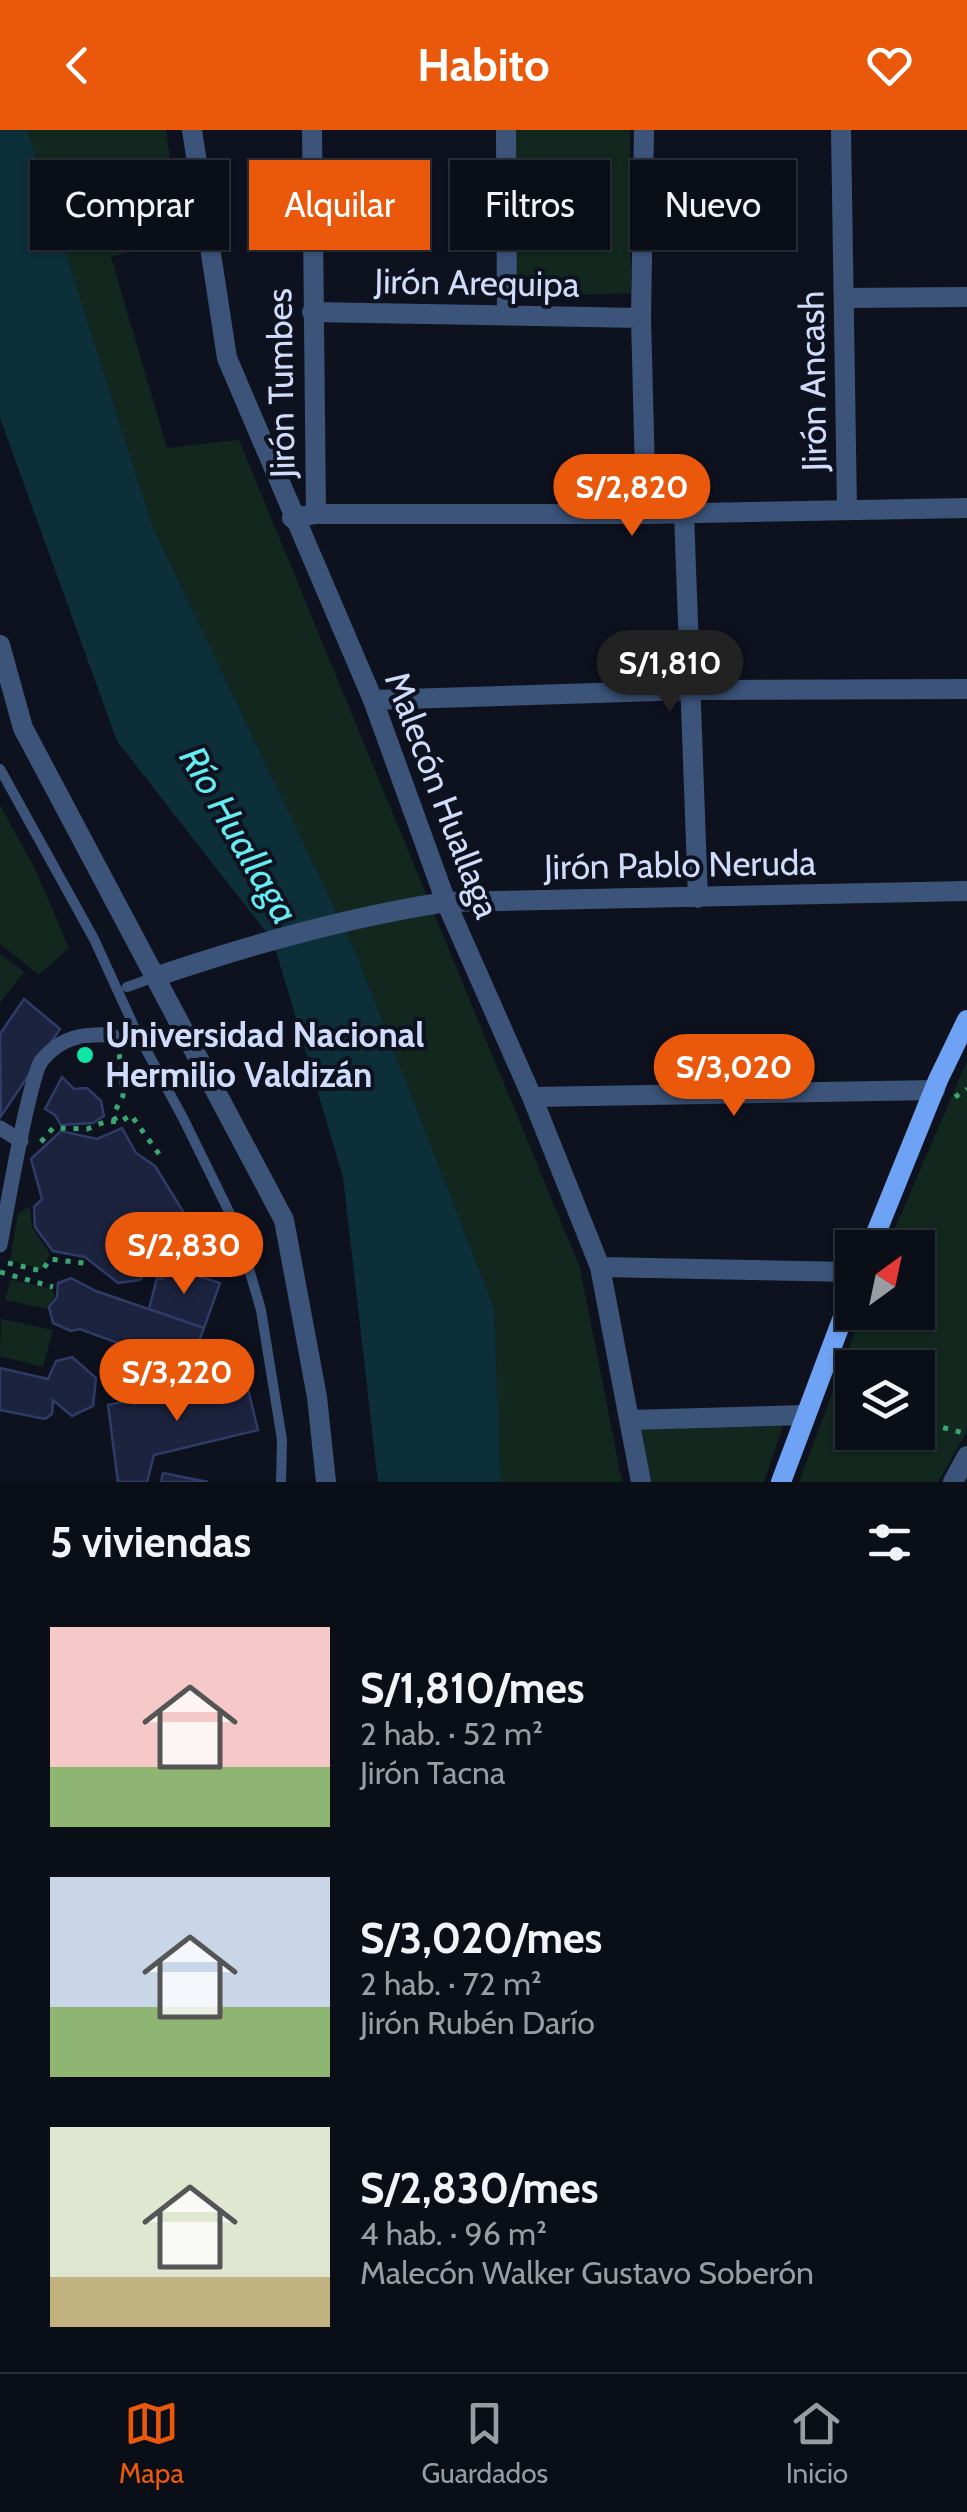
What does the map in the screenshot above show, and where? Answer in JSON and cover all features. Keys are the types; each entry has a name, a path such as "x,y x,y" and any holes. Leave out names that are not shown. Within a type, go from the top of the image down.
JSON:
{"main road":[{"path":"877,1230 967,1020"},
{"path":"781,1482 838,1330"}],"street":[{"name":"Malecón Huallaga","path":"192,130 226,358 373,700 446,902 532,1097 600,1267 641,1482"},
{"name":"Jirón Tumbes","path":"312,130 316,514"},
{"path":"506,130 507,316"},
{"path":"644,130 646,514"},
{"name":"Jirón Ancash","path":"841,130 848,510"},
{"path":"845,298 967,297"},
{"name":"Jirón Arequipa","path":"312,312 642,318"},
{"path":"292,518 316,514 646,514 967,508"},
{"path":"684,513 698,898"},
{"path":"0,646 23,728 284,1220 317,1396 326,1482"},
{"path":"373,700 690,690 967,689"},
{"name":"Jirón Pablo Neruda","path":"155,978 208,959 396,910 446,902 967,891"},
{"path":"0,1245 39,1063 68,1038 81,1034 112,1035"},
{"path":"532,1097 935,1090"},
{"path":"0,1128 21,1141"},
{"path":"600,1267 835,1272"},
{"path":"629,1420 806,1416"},
{"path":"954,1482 967,1456"}],"lane":[{"path":"0,768 86,924 237,1228 261,1310 282,1440 281,1482"},
{"path":"127,987 155,978"}],"path":[{"path":"112,1035 118,1050 123,1096 113,1115 116,1121"},
{"path":"17,1162 29,1158 52,1128 87,1129 131,1115 159,1154"},
{"path":"0,1261 42,1271 50,1259 90,1264"},
{"path":"0,1272 54,1287"},
{"path":"935,1426 967,1434"}],"green space":[{"path":"27,130 166,130 170,160 36,160"},
{"path":"516,130 630,130 631,293 514,297 515,250 610,250 610,160 516,160"},
{"path":"65,250 137,250 111,257 167,448 239,440 580,1268 622,1482 501,1482 494,1308 356,953 152,525"},
{"path":"0,805 36,871 69,948 39,975 0,944"},
{"path":"0,954 24,972 0,1003"},
{"path":"967,1061 967,1431 938,1482 799,1482 835,1385 835,1450 935,1450 935,1350 848,1350 856,1330 935,1330 935,1230 894,1230"},
{"path":"30,1207 32,1227 50,1254 41,1269 10,1260 18,1213"},
{"path":"11,1280 52,1289 55,1296 47,1309 5,1300"},
{"path":"1,1319 53,1330 43,1367 0,1356"},
{"path":"783,1426 764,1482 649,1482 639,1427"}],"water":[{"name":"Río Huallaga","path":"0,130 27,130 36,160 30,160 30,250 65,250 152,525 356,953 494,1308 501,1482 378,1482 343,1177 273,941 117,741 0,418"}],"building":[{"path":"24,999 60,1029 1,1116 0,1034"},
{"path":"62,1077 74,1089 87,1088 101,1101 104,1116 93,1123 61,1125 45,1109"},
{"path":"122,1128 136,1153 155,1166 184,1213 154,1238 155,1260 140,1280 118,1283 85,1257 53,1251 35,1227 34,1207 42,1199 31,1159 61,1131 97,1139"},
{"path":"166,1266 220,1283 204,1328 149,1309 157,1278 162,1279"},
{"path":"71,1278 96,1291 204,1328 188,1369 80,1329 71,1331 53,1323 49,1307 57,1297 58,1283"},
{"path":"72,1357 96,1378 93,1406 72,1416 53,1400 52,1414 45,1419 0,1410 0,1368 48,1379 56,1361"},
{"path":"245,1377 258,1430 154,1455 147,1482 118,1482 108,1405"},
{"path":"163,1473 208,1482 161,1482"}],"place":[{"name":"Universidad Nacional Hermilio Valdizán","path":"85,1055"}]}
